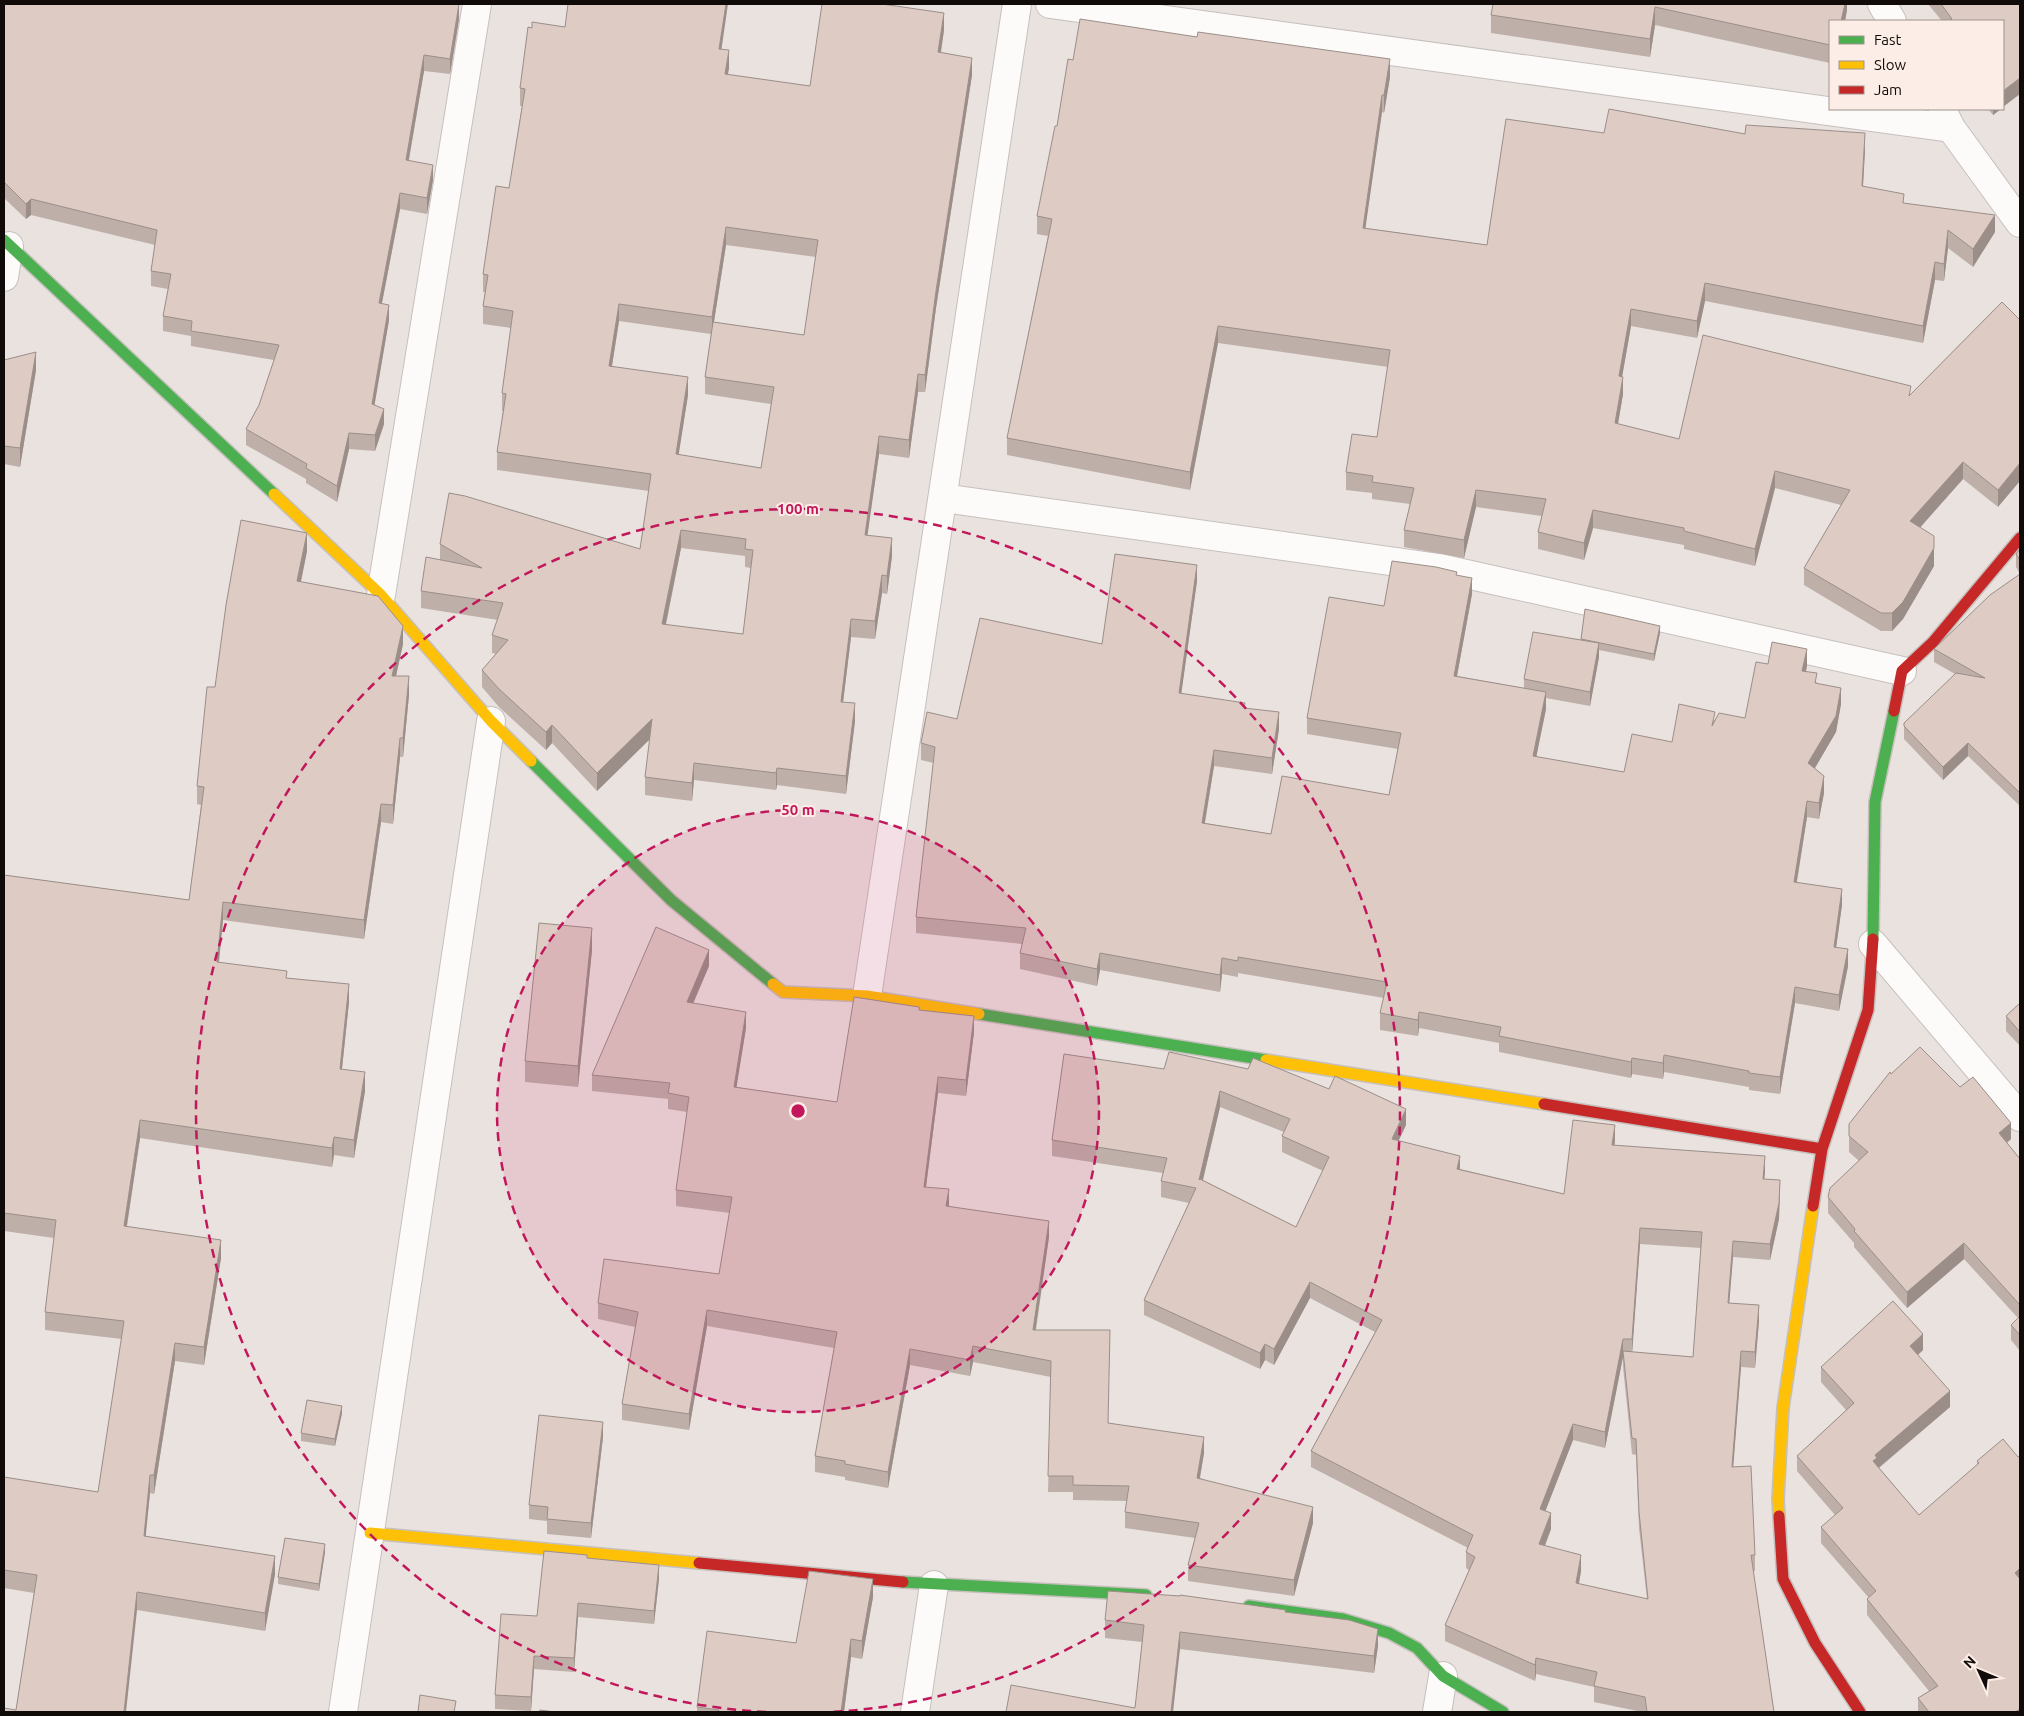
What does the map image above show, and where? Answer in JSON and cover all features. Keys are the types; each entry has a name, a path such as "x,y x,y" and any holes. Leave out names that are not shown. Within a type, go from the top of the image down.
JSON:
{"street":[{"path":"380,595 477,4"},
{"path":"867,996 1017,4"},
{"path":"1050,4 1829,103"},
{"path":"1882,4 1891,20"},
{"path":"1883,110 1946,118 2020,223"},
{"path":"6,243 380,595 491,721 671,900 783,992 867,996 1822,1149"},
{"path":"4,277 6,243"},
{"path":"943,498 1439,568 1902,671"},
{"path":"1858,1712 1815,1644 1783,1578 1778,1500 1783,1408 1822,1149 1868,1010 1873,944 1875,802 1902,671 1933,642 2020,538"},
{"path":"343,1712 491,721"},
{"path":"1873,944 2020,1117"},
{"path":"370,1533 934,1585 1159,1595"},
{"path":"914,1712 934,1585"},
{"path":"1236,1604 1343,1619 1389,1634 1417,1648 1444,1676 1503,1712"},
{"path":"1437,1712 1444,1676"}],"building":[{"path":"4,4 459,4 450,59 424,55 406,160 433,165 427,198 400,193 379,303 389,305 372,404 384,409 375,435 349,433 337,486 306,468 307,464 246,429 259,405 279,345 191,331 192,321 163,316 171,274 151,271 157,230 31,199 26,204 4,182"},
{"path":"568,4 726,4 719,49 729,50 725,74 810,86 822,4 882,4 944,13 938,52 972,58 925,375 918,374 909,440 879,436 865,535 892,538 887,576 882,575 875,621 851,619 841,702 855,703 846,776 777,768 776,773 694,763 692,783 645,777 652,719 597,773 552,725 546,732 499,689 482,670 508,640 492,635 503,603 421,591 426,557 482,568 440,544 449,493 465,496 640,549 651,474 497,452 506,394 502,393 513,311 483,306 488,275 483,274 496,186 509,188 525,89 520,88 528,27 532,28 532,22 565,27","holes":["726,227 818,240 804,335 713,322 705,377 774,387 761,468 676,454 688,377 609,366 619,304 712,317","681,530 746,539 745,549 753,550 743,634 662,624"]},
{"path":"1493,4 1845,4 1841,20 1829,20 1829,45 1655,7 1650,39 1491,15"},
{"path":"1941,4 2020,4 2020,78 2004,90 2004,20 1950,20 1952,19"},
{"path":"1080,19 1197,37 1198,32 1390,59 1384,95 1382,95 1363,228 1487,245 1506,119 1604,133 1609,109 1745,134 1746,125 1865,133 1862,186 1904,194 1903,203 1995,215 1973,249 1948,230 1944,264 1935,262 1923,326 1705,283 1697,321 1631,309 1619,376 1623,377 1615,423 1679,439 1703,335 1911,386 1909,396 2002,302 2020,320 2020,463 1998,490 1963,462 1910,521 1934,536 1934,548 1903,602 1892,613 1881,613 1804,568 1850,490 1775,471 1755,549 1684,531 1684,528 1593,510 1584,543 1538,532 1546,499 1476,490 1464,540 1404,530 1414,488 1372,482 1373,476 1346,472 1352,434 1377,437 1390,350 1218,326 1190,472 1007,438 1052,219 1037,216 1055,126 1057,126 1068,59 1073,60"},
{"path":"36,352 20,448 4,446 4,360"},
{"path":"241,520 307,533 297,581 378,596 403,626 392,676 409,676 403,738 400,738 393,805 381,804 364,920 223,902 217,962 287,971 286,978 349,984 340,1069 365,1072 354,1140 334,1137 332,1148 140,1120 124,1226 221,1240 204,1347 175,1343 154,1475 150,1475 144,1536 275,1556 265,1613 137,1592 124,1712 4,1712 4,1708 16,1710 37,1575 4,1570 4,1477 98,1492 124,1321 45,1312 56,1220 4,1213 4,875 189,900 204,787 197,786 207,687 215,687 226,605"},
{"path":"2020,549 2020,560 2016,554"},
{"path":"1115,554 1197,565 1179,693 1245,703 1244,708 1279,712 1272,758 1214,750 1202,823 1271,834 1282,776 1389,795 1401,733 1307,718 1329,597 1384,606 1392,561 1436,567 1457,572 1456,575 1472,578 1454,676 1546,692 1533,756 1624,772 1632,734 1672,742 1679,704 1715,712 1712,726 1719,713 1745,718 1756,662 1768,664 1772,642 1807,649 1802,671 1817,673 1815,683 1841,688 1836,716 1808,763 1824,776 1819,803 1807,801 1794,882 1842,889 1834,947 1848,949 1839,995 1795,987 1780,1077 1749,1073 1749,1071 1664,1055 1663,1063 1632,1058 1631,1062 1499,1036 1501,1027 1419,1012 1418,1020 1380,1013 1387,982 1238,957 1238,961 1222,958 1220,975 1100,953 1097,969 1020,953 1026,928 916,917 935,747 921,743 927,712 957,719 980,618 1102,644"},
{"path":"2020,574 2020,793 1968,743 1943,767 1904,726 1904,723 1956,673 1985,678 1934,649 1990,595"},
{"path":"1585,609 1660,626 1654,654 1581,639"},
{"path":"1533,632 1599,643 1590,692 1524,679"},
{"path":"539,923 592,928 578,1066 525,1061"},
{"path":"656,927 709,950 687,1002 746,1012 734,1087 837,1102 854,997 919,1007 919,1010 974,1016 966,1080 938,1077 924,1187 949,1189 946,1206 1049,1221 1033,1330 1110,1330 1108,1423 1204,1437 1197,1478 1313,1507 1294,1580 1188,1565 1199,1523 1125,1512 1129,1486 1073,1485 1073,1476 1048,1476 1051,1361 973,1346 970,1360 910,1349 888,1472 845,1464 845,1461 815,1456 837,1332 707,1310 689,1414 622,1404 638,1312 598,1303 604,1259 719,1274 732,1197 676,1190 689,1097 668,1093 670,1083 592,1075"},
{"path":"2020,1003 2020,1032 2006,1016"},
{"path":"1920,1047 1960,1087 1973,1077 2011,1123 1999,1133 2020,1159 2020,1305 1964,1243 1907,1292 1854,1231 1855,1229 1828,1197 1830,1188 1868,1152 1849,1136 1849,1124 1890,1072 1891,1074"},
{"path":"1169,1052 1248,1069 1253,1058 1329,1089 1335,1076 1406,1109 1392,1139 1460,1156 1457,1169 1564,1194 1573,1120 1615,1125 1612,1145 1765,1156 1763,1179 1780,1180 1779,1203 1770,1244 1733,1241 1728,1303 1759,1305 1755,1352 1741,1351 1732,1467 1751,1466 1755,1555 1751,1555 1774,1712 1647,1712 1645,1697 1594,1686 1597,1672 1536,1658 1535,1665 1445,1625 1475,1557 1466,1552 1473,1535 1311,1451 1382,1320 1310,1282 1274,1349 1265,1344 1260,1353 1144,1300 1196,1188 1161,1181 1167,1158 1052,1140 1064,1054 1164,1069","holes":["1220,1091 1290,1119 1282,1136 1329,1157 1296,1227 1199,1180","1640,1228 1702,1232 1693,1357 1623,1351 1632,1438 1636,1439 1639,1512 1648,1599 1576,1583 1581,1555 1539,1544 1551,1513 1540,1509 1573,1424 1605,1432 1623,1339 1632,1339"]},
{"path":"1893,1301 1923,1334 1910,1346 1950,1391 1875,1455 1877,1458 1873,1461 1919,1515 1979,1463 1977,1461 2003,1439 2018,1457 2020,1456 2020,1568 2015,1573 2020,1579 2020,1709 2015,1712 1929,1712 1918,1698 1938,1686 1867,1599 1876,1591 1821,1527 1843,1508 1797,1456 1854,1403 1821,1367"},
{"path":"2020,1316 2020,1335 2011,1325"},
{"path":"307,1400 342,1406 335,1439 301,1433"},
{"path":"539,1415 603,1422 591,1523 547,1519 548,1507 529,1505"},
{"path":"285,1538 325,1544 319,1584 278,1577"},
{"path":"544,1551 587,1555 587,1558 659,1565 654,1611 578,1603 574,1658 534,1656 531,1697 495,1695 501,1614 537,1616"},
{"path":"809,1571 873,1579 862,1641 851,1639 841,1712 719,1712 719,1710 697,1707 707,1631 796,1643"},
{"path":"1108,1591 1180,1595 1349,1620 1378,1629 1374,1656 1180,1632 1171,1712 1006,1712 1011,1685 1135,1708 1144,1625 1105,1620"},
{"path":"420,1695 456,1701 454,1712 418,1712"},
{"path":"540,1710 555,1712 539,1712"}],"traffic: fast":[{"path":"4,240 274,494"},
{"path":"1873,939 1875,802 1894,711"},
{"path":"531,761 671,900 773,984"},
{"path":"979,1014 1266,1060"},
{"path":"903,1582 1146,1595"},
{"path":"1249,1606 1343,1619 1389,1633 1417,1648 1443,1676 1503,1712"}],"traffic: slow":[{"path":"274,494 381,595 491,721 531,761"},
{"path":"773,984 783,992 867,996 979,1014"},
{"path":"1266,1060 1544,1104"},
{"path":"1779,1516 1778,1499 1783,1408 1813,1206"},
{"path":"370,1533 699,1563"}],"traffic: jam":[{"path":"1894,711 1902,671 1933,642 2020,538"},
{"path":"1813,1206 1822,1149 1868,1010 1873,939"},
{"path":"1544,1104 1822,1149"},
{"path":"1779,1516 1783,1579 1815,1643 1860,1712"},
{"path":"699,1563 903,1582"}]}
